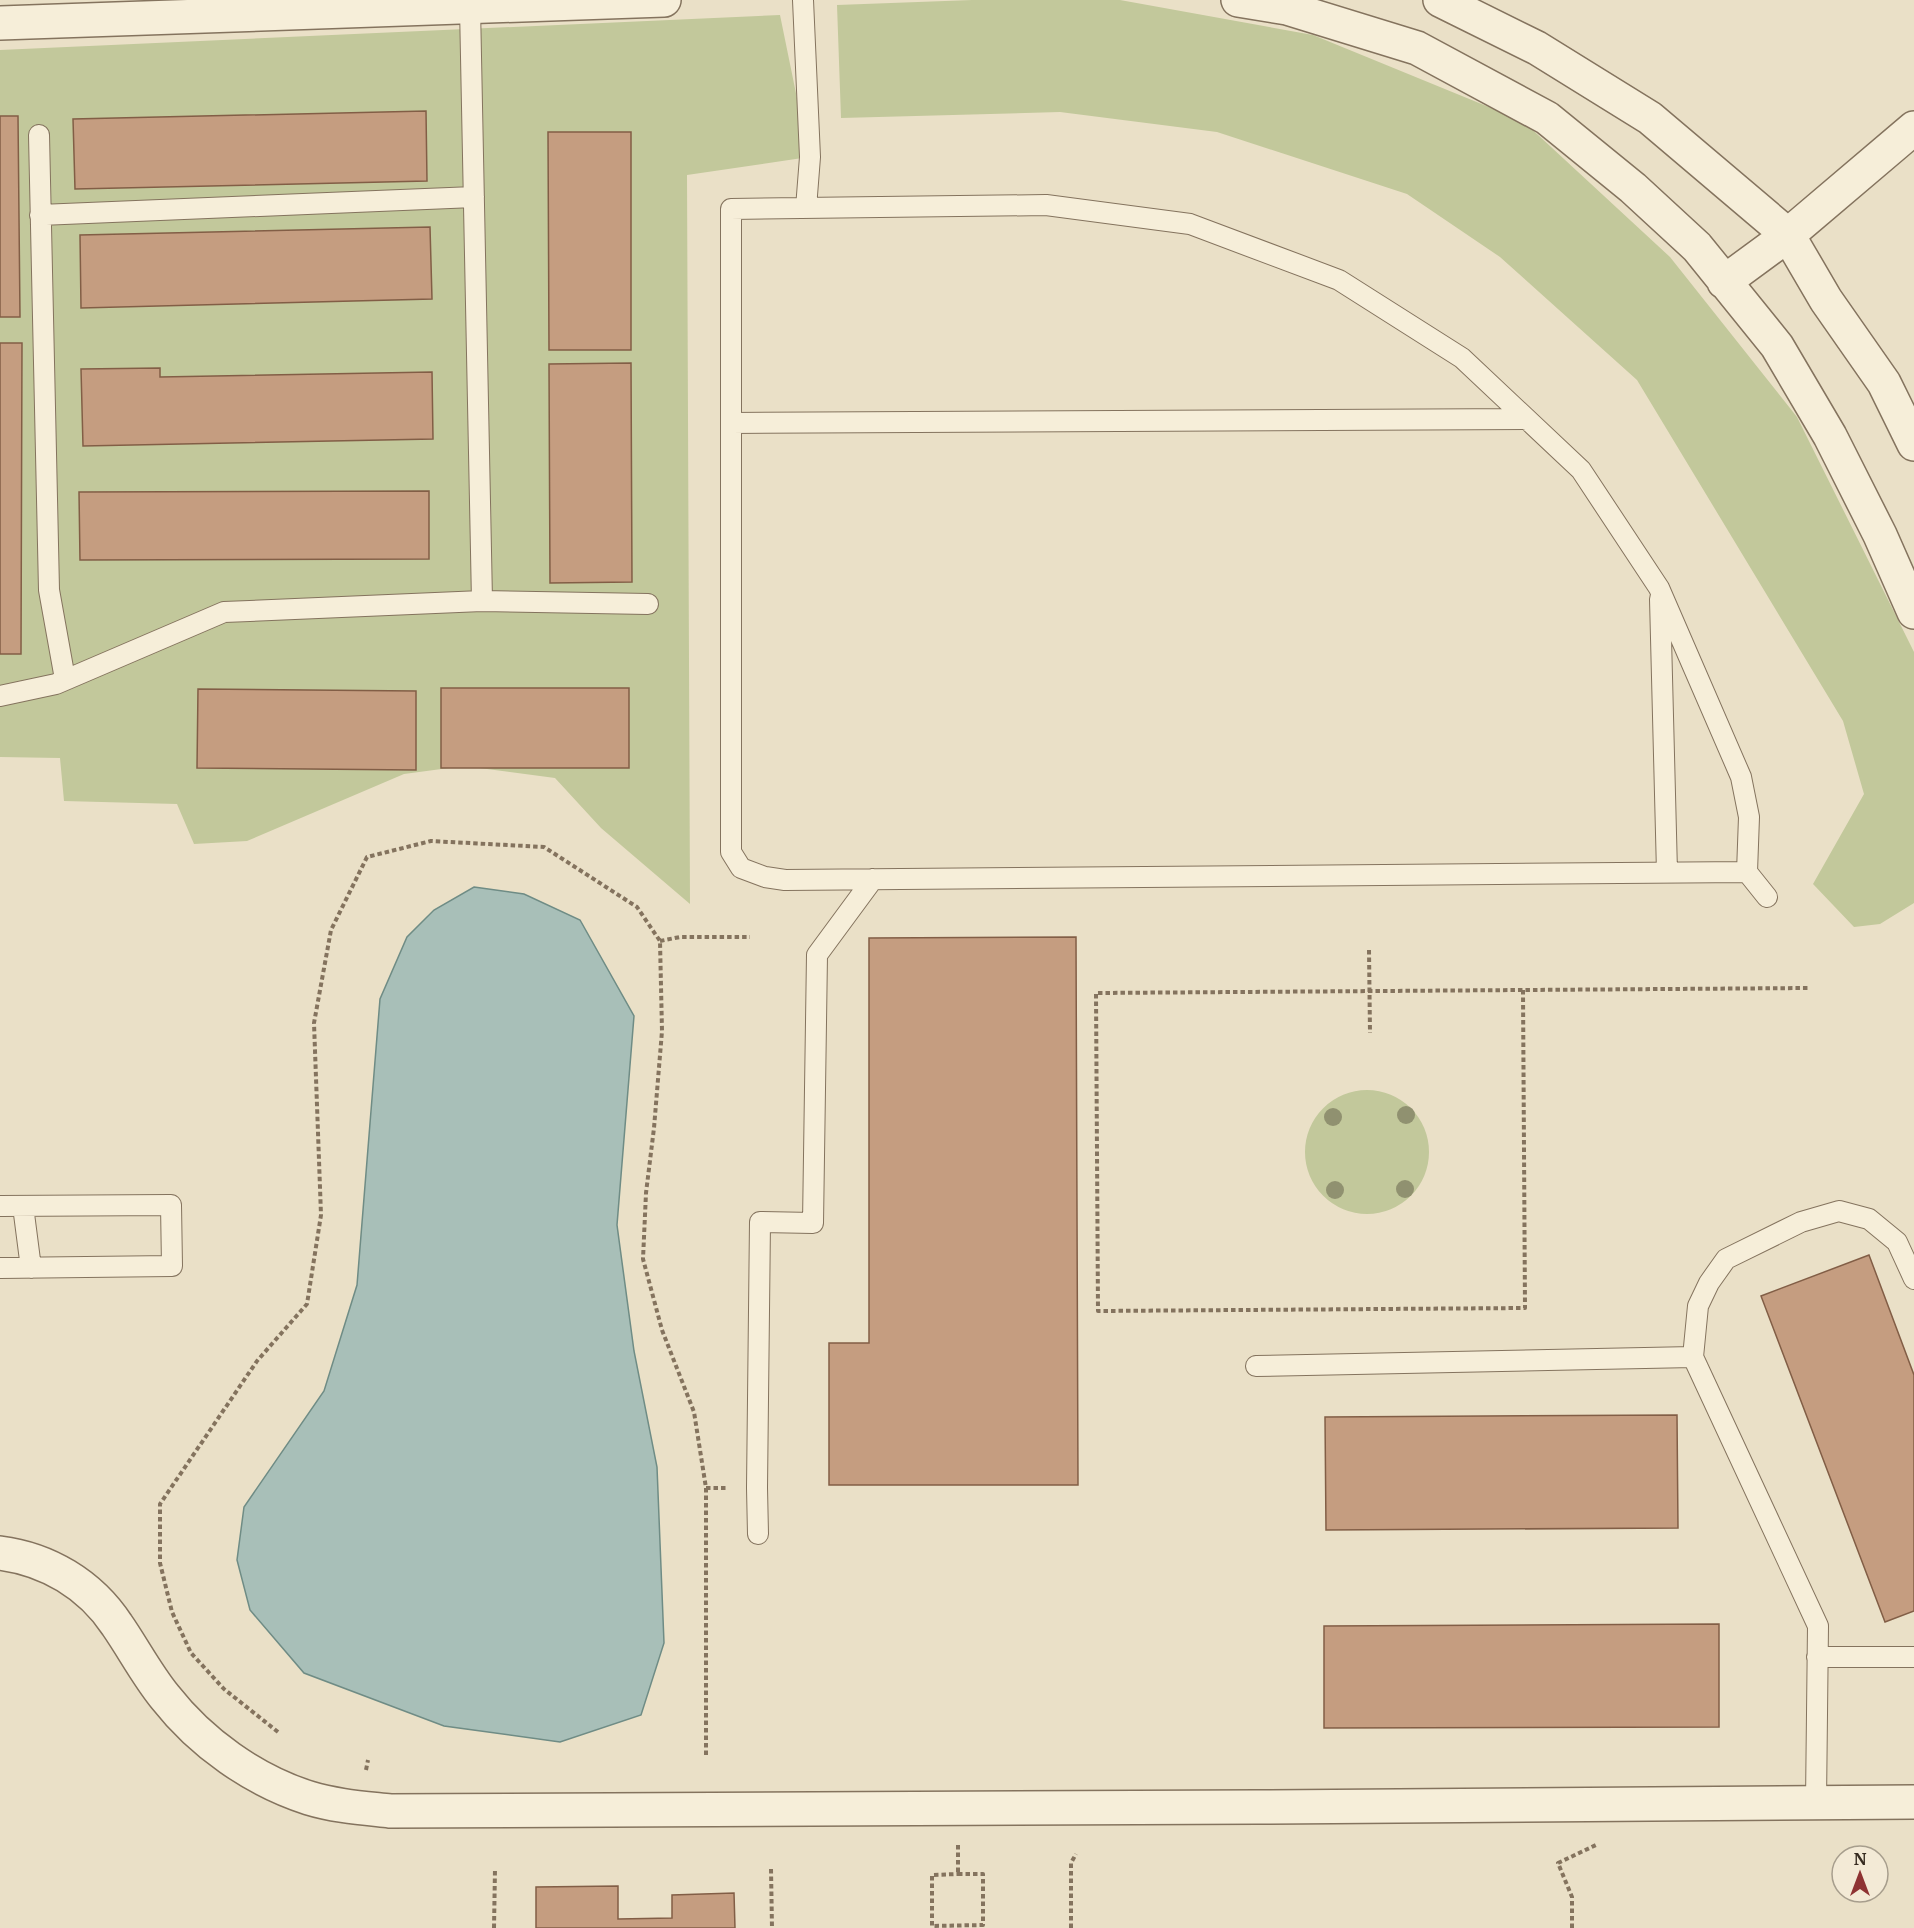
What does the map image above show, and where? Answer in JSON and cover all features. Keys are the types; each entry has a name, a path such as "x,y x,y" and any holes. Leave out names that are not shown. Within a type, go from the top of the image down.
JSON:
{"street":[{"path":"0,23 664,0"},
{"path":"1238,0 1287,8 1417,48 1547,118 1633,188 1696,247 1777,346 1830,436 1880,535 1914,612"},
{"path":"1440,0 1537,48 1650,118 1788,235 1826,300 1884,383 1914,444"},
{"path":"1725,282 1788,235 1914,128"},
{"path":"0,1553 22,1556 52,1567 98,1601 116,1622 164,1697 194,1730 232,1760 265,1780 309,1797 357,1808 390,1811 1914,1802"}],"lane":[{"path":"803,0 810,157 806,208"},
{"path":"470,7 482,601"},
{"path":"39,135 49,590 65,679"},
{"path":"40,215 474,197"},
{"path":"1748,872 785,880 765,877 741,868 731,852 731,209 1046,206 1190,224 1339,280 1462,358 1581,470 1659,588 1741,777 1749,817 1748,872 1767,897"},
{"path":"731,423 1526,419"},
{"path":"1659,588 1667,873"},
{"path":"0,696 56,684 224,612 482,601 648,604"},
{"path":"758,1534 760,1221 813,1223 817,955 873,879"},
{"path":"0,1206 171,1205 172,1266 0,1268"},
{"path":"23,1206 31,1268"},
{"path":"1816,1802 1818,1626 1693,1357 1698,1306 1709,1283 1726,1259 1801,1221 1839,1211 1869,1220 1897,1242 1914,1280"},
{"path":"1256,1366 1693,1357"},
{"path":"1817,1658 1914,1658"}],"path":[{"path":"278,1732 224,1689 191,1653 172,1612 160,1563 160,1504 257,1361 307,1304 321,1215 314,1023 331,930 367,857 431,841 544,847 638,907 660,942 662,1031 654,1128 645,1192 643,1259 662,1330 694,1412 706,1488 706,1756"},
{"path":"660,942 680,937 750,937"},
{"path":"1369,950 1370,1033"},
{"path":"1523,990 1525,1308 1098,1311 1096,993 1369,991 1810,988"},
{"path":"1572,1928 1572,1898 1558,1863 1600,1843"},
{"path":"1071,1928 1071,1863 1076,1854"},
{"path":"494,1928 495,1869"},
{"path":"771,1869 772,1928"},
{"path":"983,1874 983,1925 958,1927 933,1926 932,1875 983,1874"}],"green space":[{"path":"972,0 1120,0 1313,35 1523,121 1670,257 1797,417 1914,652 1914,903 1880,924 1854,927 1813,884 1864,794 1843,721 1637,380 1500,257 1407,194 1217,132 1060,112 841,118 837,5"},
{"path":"780,15 809,157 687,175 690,904 601,828 555,778 464,766 404,774 247,841 194,844 177,804 64,801 60,758 0,757 0,50"},
{"path":"1367,1090 1391,1095 1411,1108 1424,1128 1429,1152 1424,1176 1411,1196 1391,1209 1367,1214 1343,1209 1323,1196 1310,1176 1305,1152 1310,1128 1323,1108 1343,1095"}],"water":[{"path":"474,887 524,894 580,920 634,1016 617,1225 634,1351 657,1467 664,1643 641,1715 560,1742 444,1726 304,1673 250,1610 237,1560 244,1507 324,1391 357,1285 380,999 407,937 434,910"}],"building":[{"path":"426,111 427,181 75,189 73,119"},
{"path":"0,116 18,116 20,317 0,317"},
{"path":"548,132 631,132 631,350 549,350"},
{"path":"430,227 432,299 81,308 80,235"},
{"path":"0,343 22,343 21,654 0,654"},
{"path":"631,363 632,582 550,583 549,364"},
{"path":"160,368 160,377 432,372 433,439 83,446 81,369"},
{"path":"429,491 429,559 80,560 79,492"},
{"path":"441,688 629,688 629,768 441,768"},
{"path":"198,689 416,691 416,770 197,768"},
{"path":"1076,937 1078,1485 829,1485 829,1343 869,1343 869,938"},
{"path":"1869,1255 1914,1375 1914,1611 1885,1622 1761,1296"},
{"path":"1677,1415 1678,1528 1326,1530 1325,1417"},
{"path":"1719,1624 1719,1727 1324,1728 1324,1626"},
{"path":"618,1886 618,1919 672,1918 672,1895 734,1893 735,1928 536,1928 536,1887"}]}
